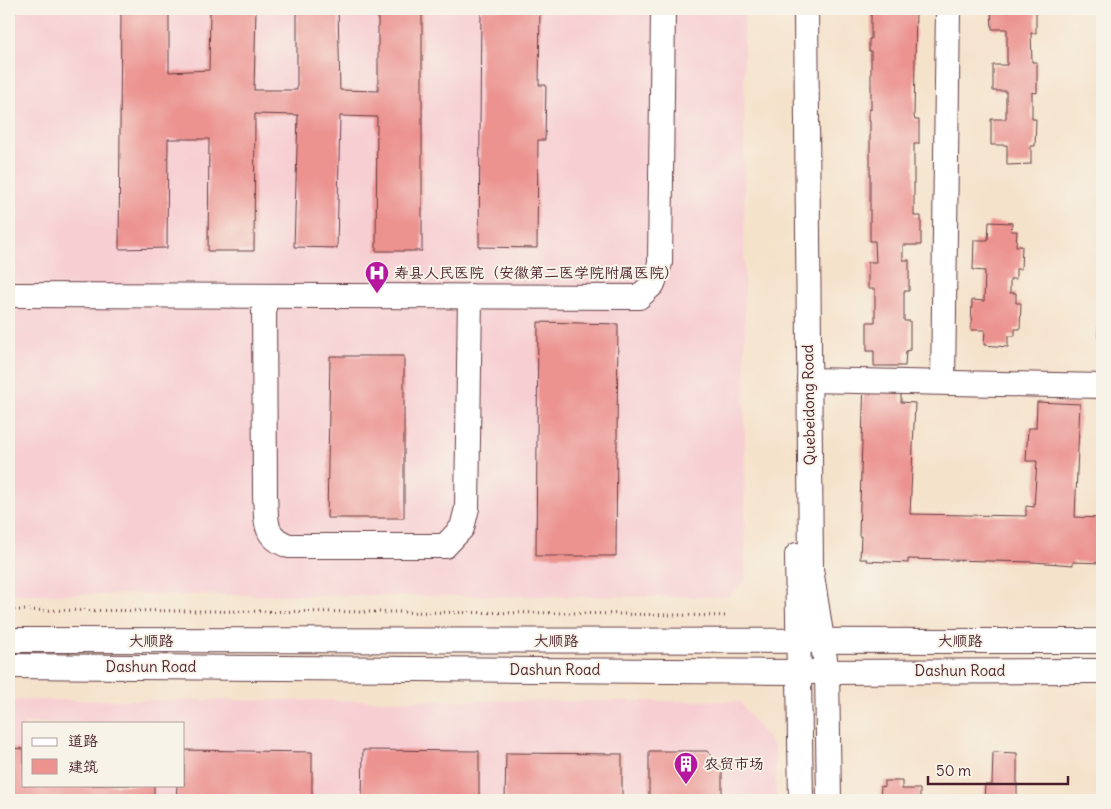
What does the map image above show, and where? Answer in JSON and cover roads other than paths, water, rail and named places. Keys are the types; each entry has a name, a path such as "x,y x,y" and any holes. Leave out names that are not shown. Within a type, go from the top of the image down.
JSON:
{"street":[{"path":"9,295 639,297 654,284 660,263 663,9"},
{"name":"Quebeidong Road","path":"790,9 801,800"},
{"name":"Quebeidong Road","path":"806,9 811,569 827,672 828,800"},
{"path":"943,382 948,9"},
{"path":"264,296 264,495 267,528 277,541 289,546 446,546 462,528 467,508 470,296"},
{"path":"809,380 1102,386"},
{"name":"大顺路","path":"9,640 1102,641"},
{"name":"Dashun Road","path":"9,666 799,672 1102,671"}],"place":[{"name":"寿县人民医院（安徽第二医学院附属医院）","path":"377,294"},
{"name":"农贸市场","path":"686,785"}]}
